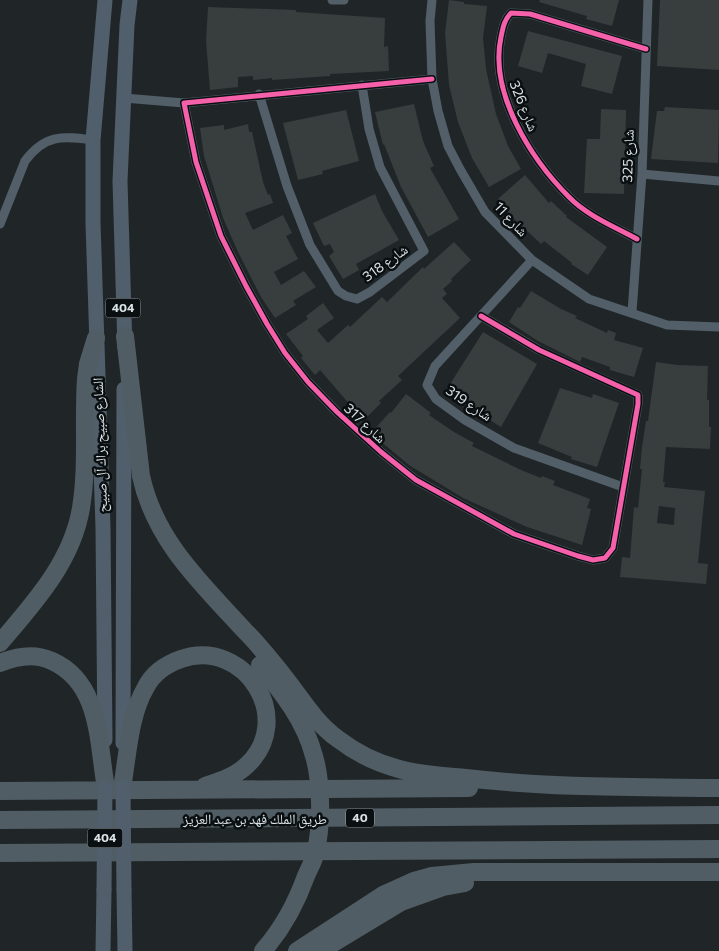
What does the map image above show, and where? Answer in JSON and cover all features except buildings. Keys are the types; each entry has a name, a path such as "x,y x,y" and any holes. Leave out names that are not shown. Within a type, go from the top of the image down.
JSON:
{"highway":[{"path":"125,336 141,476 150,509 166,540 200,583 234,633 287,700 298,717 314,756 319,799 315,855 283,926 262,951"},
{"path":"0,643 56,572 75,531 81,509 83,486 86,379 88,364 96,338"},
{"path":"0,630 56,572"},
{"path":"200,583 258,644 312,714 337,738 352,748 383,764 417,772 537,785"},
{"path":"0,663 23,656 46,658 60,664 78,680 91,704 114,785"},
{"path":"114,785 139,701 146,686 155,675 175,661 194,656 213,656 234,663 246,672 257,686 265,707 267,719 265,732 261,744 246,766 236,774 189,791"},
{"path":"0,779 34,790"},
{"path":"0,791 481,788 537,785 719,788"},
{"name":"طريق الملك فهد بن عبد العزيز","path":"0,820 719,815"},
{"path":"0,853 719,849"},
{"path":"297,951 369,904 398,888 432,876 474,872 719,872"},
{"path":"320,951 401,902 434,890 467,883 544,872"}],"main road":[{"name":"الشارع صبيح براك آل صبيح","path":"105,0 93,140 93,224 102,528 114,785 124,890 125,951"},
{"name":"الشارع صبيح براك آل صبيح","path":"103,951 104,890 114,785 125,336 120,181 130,0"}],"street":[{"path":"332,0 344,0"},
{"name":"شارع 11","path":"432,0 430,21 432,79 438,111 448,146 485,212 532,260 589,299 667,325 719,327"},
{"name":"شارع 325","path":"632,312 642,174 648,0"},
{"name":"شارع 326","path":"637,239 598,218 570,198 529,146 516,124 502,84 499,49 505,19 511,13 517,12 530,14 646,49"},
{"path":"124,98 184,103 259,94 432,79"},
{"name":"شارع 318","path":"259,94 287,186 310,246 338,291 357,299 370,292 424,252 380,167 369,129 362,85"},
{"name":"شارع 317","path":"184,103 196,162 221,236 267,324 285,353 308,382 337,412 381,452 416,480 514,534 592,560 605,558 613,548 638,395 539,350 481,316"},
{"path":"0,224 25,161 35,149 48,140 59,138 69,137 93,140"},
{"path":"642,174 719,181"},
{"name":"شارع 319","path":"532,260 435,366 427,385 436,399 466,420 514,448 623,487"}],"cycle path":[{"path":"637,239 601,220 576,203 555,182 541,164 516,124 507,102 501,80 499,58 503,27 511,13 530,14 646,49"},
{"path":"432,79 184,103 196,162 221,236 246,286 285,353 308,382 337,412 381,452 416,480 514,534 593,560 605,558 613,548 638,395 539,350 481,316"}]}
